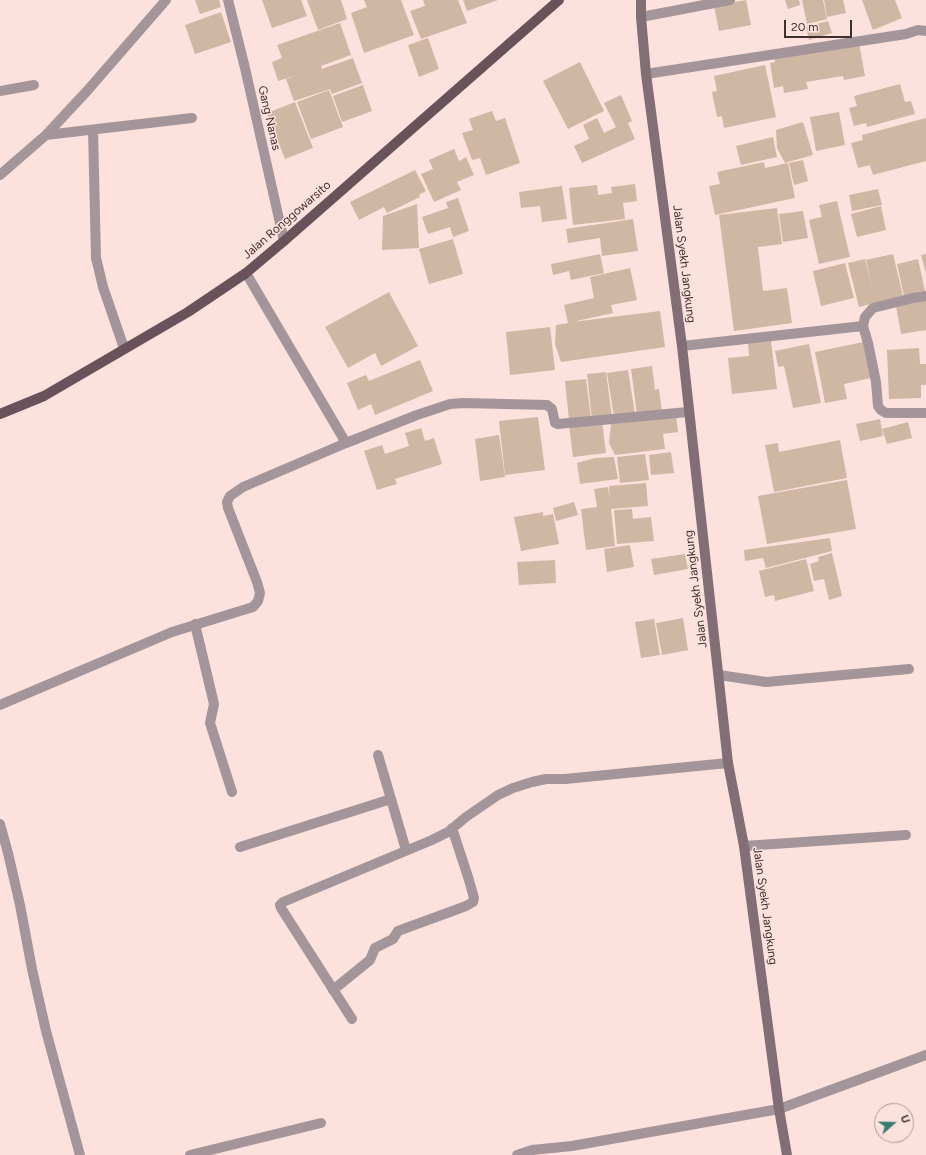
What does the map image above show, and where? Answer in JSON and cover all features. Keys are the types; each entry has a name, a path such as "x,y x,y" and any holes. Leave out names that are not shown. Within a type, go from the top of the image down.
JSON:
{"main road":[{"name":"Jalan Ronggowarsito","path":"4,412 44,396 188,312 246,273 559,0"},
{"path":"634,0 641,18"},
{"path":"641,0 641,18"},
{"name":"Jalan Syekh Jangkung","path":"641,18 646,74 682,346 688,412 728,763 744,846 779,1109 787,1155"}],"street":[{"path":"0,175 46,135 87,91 166,0"},
{"name":"Gang Nanas","path":"228,0 284,241"},
{"path":"641,18 730,0"},
{"path":"646,74 906,34 918,30 926,31"},
{"path":"0,91 34,85"},
{"path":"46,135 192,118"},
{"path":"93,130 96,258 103,287 124,348"},
{"path":"246,273 346,444"},
{"path":"926,296 873,308 865,317 863,326 876,382 878,406 886,413 926,413"},
{"path":"682,346 863,326"},
{"path":"0,705 172,632 253,607 258,601 260,593 258,582 228,508 227,502 230,496 243,487 417,415 450,404 548,405 552,409 555,422 558,424 688,412"},
{"path":"195,624 214,704 210,723 232,792"},
{"path":"719,674 766,682 909,669"},
{"path":"378,755 406,850"},
{"path":"352,1020 280,908 280,905 283,902 432,840 448,832 466,817 498,795 532,782 546,779 565,779 728,763"},
{"path":"240,847 391,799"},
{"path":"0,824 4,854 20,905 33,977 46,1031 80,1155"},
{"path":"333,990 370,960 375,948 393,939 398,931 466,906 473,902 474,898 469,880 452,828"},
{"path":"744,846 906,835"},
{"path":"517,1155 532,1150 572,1146 779,1109 926,1055"},
{"path":"190,1155 321,1123"}],"building":[{"path":"195,0 219,0 221,7 200,14"},
{"path":"262,0 301,0 307,16 272,28"},
{"path":"307,0 341,0 347,19 318,30"},
{"path":"364,0 401,0 414,35 364,53 351,13 367,7"},
{"path":"423,0 458,0 467,23 421,39 410,11 425,6"},
{"path":"463,0 498,0 467,11"},
{"path":"746,0 751,25 719,31 714,6"},
{"path":"785,0 799,0 800,5 788,9"},
{"path":"802,0 823,0 827,19 807,24"},
{"path":"824,0 843,0 846,13 827,17"},
{"path":"862,0 895,0 902,18 873,30"},
{"path":"221,12 231,42 195,54 185,25"},
{"path":"828,21 832,33 809,40 806,27"},
{"path":"340,23 351,55 321,66 322,69 353,58 362,83 332,94 330,89 294,101 286,79 297,75 278,81 272,62 282,58 277,45"},
{"path":"428,38 439,69 419,77 408,45"},
{"path":"859,43 865,76 844,80 843,76 806,82 808,89 784,93 783,86 774,88 770,63 775,62 774,57"},
{"path":"580,62 604,111 568,129 543,81"},
{"path":"765,65 776,117 724,128 722,116 717,117 712,92 717,91 714,76"},
{"path":"900,84 905,102 911,101 915,114 867,127 866,123 854,126 849,108 857,106 854,96"},
{"path":"363,85 372,111 342,122 333,96"},
{"path":"329,90 343,127 311,139 297,102"},
{"path":"621,95 632,121 628,123 635,139 582,163 574,146 589,139 583,125 597,118 604,133 616,127 604,103"},
{"path":"295,102 313,148 285,159 267,113"},
{"path":"492,111 496,121 505,118 520,163 486,175 480,158 472,160 462,133 473,130 469,119"},
{"path":"839,112 845,145 816,151 810,117"},
{"path":"926,118 926,161 873,175 870,165 858,168 851,143 863,140 862,135"},
{"path":"803,122 813,155 785,163 777,148 776,130"},
{"path":"773,137 777,157 741,165 736,146"},
{"path":"454,149 459,161 466,157 474,175 457,182 461,190 434,202 421,174 433,169 429,160"},
{"path":"803,160 808,181 794,185 789,163"},
{"path":"764,162 765,168 788,163 795,198 715,215 709,186 720,184 717,172"},
{"path":"415,170 426,191 419,195 420,197 387,213 384,207 359,220 350,202"},
{"path":"635,184 637,201 623,203 625,219 573,225 569,188 597,185 598,195 612,193 611,187"},
{"path":"562,186 567,219 542,222 540,206 521,208 519,192"},
{"path":"878,189 882,205 852,211 849,195"},
{"path":"458,198 469,231 453,237 450,227 428,234 422,217 448,208 446,202"},
{"path":"837,201 850,257 819,264 809,220 822,217 819,205"},
{"path":"417,204 419,248 382,250 383,216"},
{"path":"881,206 886,230 857,237 851,214"},
{"path":"777,208 782,244 758,247 763,291 787,288 792,323 734,331 719,215"},
{"path":"803,211 808,238 783,242 779,214"},
{"path":"633,219 638,251 602,256 600,238 568,243 566,229"},
{"path":"453,239 463,274 429,284 419,249"},
{"path":"600,254 604,273 571,280 569,271 553,275 551,264"},
{"path":"893,254 903,296 859,307 848,263 865,259 873,290 866,260"},
{"path":"926,254 926,273 921,255"},
{"path":"918,259 925,291 904,296 897,264"},
{"path":"845,263 854,298 821,306 813,271"},
{"path":"630,268 637,300 611,305 613,313 572,322 660,311 665,347 561,362 555,344 556,325 568,323 564,305 594,298 590,277"},
{"path":"389,292 418,346 381,366 375,353 348,368 325,327"},
{"path":"926,300 926,330 901,334 896,306"},
{"path":"550,327 555,370 510,375 506,332"},
{"path":"771,341 777,389 732,394 728,358 749,356 748,343"},
{"path":"863,342 871,378 844,384 847,399 825,403 815,352"},
{"path":"809,344 821,403 793,408 784,366 778,367 775,351"},
{"path":"919,348 920,364 926,364 926,385 921,385 921,398 889,399 887,350"},
{"path":"420,360 433,391 375,415 371,404 358,410 347,383 366,375 369,381"},
{"path":"652,366 655,389 649,390 659,389 662,412 637,415 631,369"},
{"path":"628,370 635,414 614,417 607,373"},
{"path":"606,372 612,417 592,419 587,374"},
{"path":"586,379 591,418 569,420 565,381"},
{"path":"676,415 678,432 663,434 665,449 615,455 609,443 611,424"},
{"path":"538,417 545,470 505,475 499,421"},
{"path":"880,419 883,436 860,441 856,424"},
{"path":"602,421 606,453 573,457 569,425"},
{"path":"908,422 912,438 887,444 882,429"},
{"path":"421,428 425,441 434,438 442,464 395,479 397,484 377,490 364,451 382,445 385,454 409,446 405,433"},
{"path":"499,435 505,477 480,481 475,439"},
{"path":"840,440 847,478 774,492 765,445 778,443 779,452"},
{"path":"671,452 674,473 651,475 649,455"},
{"path":"645,454 649,480 620,483 617,457"},
{"path":"614,457 618,479 580,484 577,463 595,458"},
{"path":"847,480 856,529 767,544 758,496"},
{"path":"646,483 648,506 611,509 615,546 586,550 581,509 597,507 594,489 608,487 610,500 609,486"},
{"path":"574,502 578,515 556,521 553,508"},
{"path":"632,509 633,519 651,517 654,541 617,544 614,510"},
{"path":"543,512 543,516 553,514 559,544 521,551 514,517"},
{"path":"830,538 832,551 766,568 763,558 745,561 744,550"},
{"path":"630,545 634,567 607,572 604,549"},
{"path":"832,553 842,596 829,600 824,579 814,581 810,564 819,561 818,557"},
{"path":"685,554 688,569 654,575 651,559"},
{"path":"806,559 814,591 775,601 774,595 765,597 759,571"},
{"path":"555,560 556,583 519,585 517,562"},
{"path":"683,618 688,650 662,655 656,623"},
{"path":"654,619 660,655 641,658 635,622"}]}
